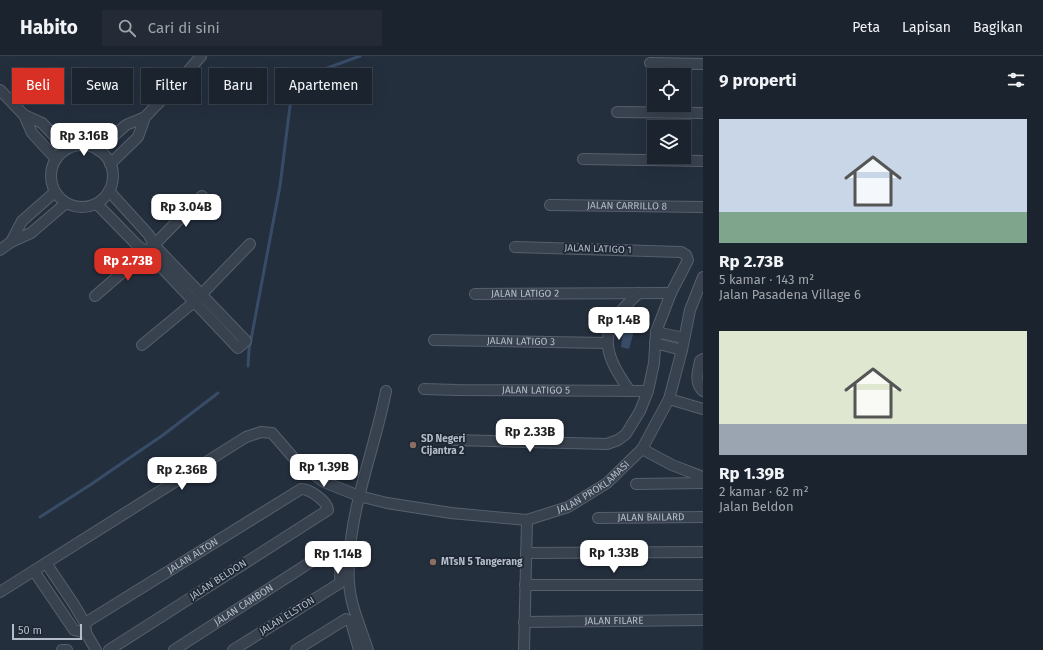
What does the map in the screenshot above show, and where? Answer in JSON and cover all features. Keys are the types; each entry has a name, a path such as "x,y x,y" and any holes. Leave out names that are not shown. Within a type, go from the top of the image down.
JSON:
{"street":[{"path":"98,150 126,125 145,117 177,84 201,56"},
{"path":"650,63 703,64"},
{"path":"0,90 24,115 32,133 56,159"},
{"path":"617,112 703,113"},
{"path":"24,115 42,122 67,149"},
{"path":"110,164 138,137 145,117"},
{"path":"76,146 85,146 98,150 105,156 110,164 112,178 109,191 97,204 88,207 78,207 66,203 55,192 52,184 52,167 56,159 67,149 76,146"},
{"path":"583,159 703,161"},
{"path":"97,204 138,246 151,248 201,294 246,341 238,348 194,302 151,248 149,235 109,191"},
{"path":"11,242 22,221 55,192"},
{"path":"95,296 151,248 202,196"},
{"path":"0,250 11,242 31,233 66,203"},
{"name":"JALAN CARRILLO 8","path":"550,205 703,207"},
{"path":"142,345 194,302 250,244"},
{"name":"JALAN LATIGO 1","path":"515,247 681,252 686,255 688,260 671,293"},
{"name":"JALAN PROKLAMASI","path":"0,592 246,437 262,432 272,433 298,463 324,482 358,496 387,504 451,513 527,520 568,507 607,483 642,449 669,399 682,350 690,310 703,277"},
{"path":"630,391 616,372 607,343 611,324 624,307 639,293"},
{"path":"453,440 607,444 618,440 626,434 640,410 648,391 654,363 656,332 671,293"},
{"name":"JALAN LATIGO 2","path":"475,294 671,293"},
{"path":"656,332 684,338"},
{"name":"JALAN LATIGO 3","path":"434,340 607,343"},
{"path":"655,343 682,350"},
{"path":"703,359 700,361 697,378 699,387 703,391"},
{"name":"JALAN LATIGO 5","path":"424,388 457,390 648,391"},
{"path":"368,650 354,608 349,583 350,542 358,496 381,417 386,391"},
{"path":"669,399 703,409"},
{"path":"642,449 672,465 703,477"},
{"path":"636,484 703,483"},
{"name":"JALAN BELDON","path":"109,650 328,510 327,505 309,490 301,489"},
{"name":"JALAN ALTON","path":"85,628 301,489"},
{"name":"JALAN BAILARD","path":"598,518 703,517"},
{"path":"524,650 527,520"},
{"name":"JALAN CAMBON","path":"174,650 334,547 340,548 341,551 340,583"},
{"path":"526,553 703,552"},
{"path":"46,563 73,603 96,650"},
{"path":"34,571 74,630 85,628"},
{"name":"JALAN ELSTON","path":"233,650 340,583"},
{"path":"525,585 703,585"},
{"path":"296,650 343,620 349,620 351,622 359,650"},
{"name":"JALAN FILARE","path":"524,622 703,620"},
{"path":"62,650 67,650"}],"water":[{"path":"624,328 634,331 629,349 621,347"}],"waterway":[{"path":"248,366 249,350 280,186 292,90 299,80 360,56"},
{"path":"40,517 163,435 218,393"}],"place":[{"name":"SD Negeri Cijantra 2","path":"413,445"},
{"name":"MTsN 5 Tangerang","path":"433,562"}]}
